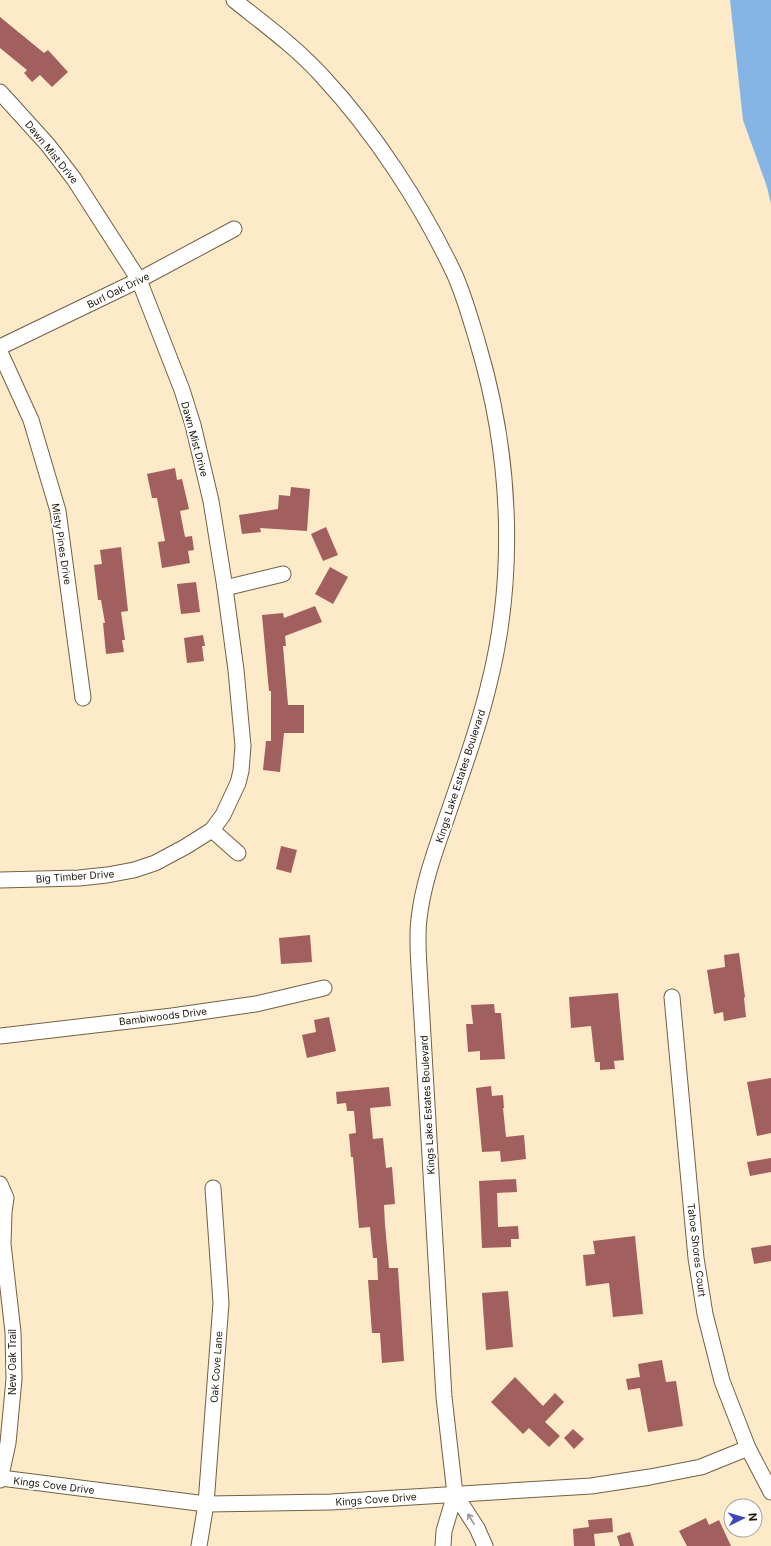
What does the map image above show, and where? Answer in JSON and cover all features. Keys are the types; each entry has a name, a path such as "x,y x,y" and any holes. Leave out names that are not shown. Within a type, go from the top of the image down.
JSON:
{"street":[{"name":"Kings Lake Estates Boulevard","path":"234,0 298,53 322,76 349,106 382,150 411,195 454,274 471,318 485,365 496,412 503,467 507,522 505,576 500,625 489,686 473,743 436,848 423,893 419,920 419,967 444,1397 455,1494 444,1531 443,1546"},
{"name":"Dawn Mist Drive","path":"0,92 48,145 74,178 139,280 182,390 193,425 211,501 225,588 242,724 242,759 239,777 233,795 223,815 212,830"},
{"name":"Burl Oak Drive","path":"0,347 139,280 234,230"},
{"name":"Misty Pines Drive","path":"0,352 31,420 48,472 58,511 83,698"},
{"path":"225,588 283,574"},
{"path":"212,830 238,853"},
{"name":"Big Timber Drive","path":"0,880 79,878 134,870 155,862 185,847 212,830"},
{"name":"Bambiwoods Drive","path":"0,1036 164,1017 256,1004 324,988"},
{"name":"Tahoe Shores Court","path":"672,997 696,1258 706,1314 722,1380 748,1448 771,1492"},
{"name":"New Oak Trail","path":"0,1184 6,1198 1,1241 13,1332 14,1379 8,1443 0,1479"},
{"name":"Oak Cove Lane","path":"199,1546 206,1504 221,1303 213,1188"},
{"name":"Kings Cove Drive","path":"0,1479 206,1504 331,1502 591,1486 650,1477 701,1466 748,1448"},
{"name":"Kings Lake Estates Boulevard","path":"455,1494 477,1528 485,1546"}],"water":[{"path":"730,0 771,0 771,204 767,187 743,120"}],"building":[{"path":"0,17 44,53 48,50 68,72 52,87 40,75 32,82 24,73 27,70 0,48"},
{"path":"175,468 177,480 182,479 189,509 180,511 185,537 192,536 194,550 188,551 190,563 162,568 158,542 165,541 157,498 152,498 147,474"},
{"path":"291,487 310,489 307,531 260,528 261,532 242,534 239,515 278,509 279,495 290,496"},
{"path":"326,527 338,555 323,561 311,534"},
{"path":"121,547 128,611 121,612 125,640 122,640 124,652 106,654 103,623 105,623 101,600 98,600 94,565 102,564 100,550"},
{"path":"330,567 348,577 333,604 315,594"},
{"path":"196,582 200,612 181,614 177,584"},
{"path":"315,606 322,622 285,636 286,646 283,646 288,705 304,705 304,733 284,733 280,772 263,770 266,741 271,741 271,691 269,691 262,615 283,613 284,618"},
{"path":"203,635 205,646 202,646 204,661 187,663 184,638"},
{"path":"281,846 297,850 291,873 276,869"},
{"path":"310,935 312,962 281,964 279,938"},
{"path":"739,953 746,1017 724,1021 723,1012 714,1014 707,970 725,967 724,955"},
{"path":"618,993 624,1060 614,1061 615,1069 600,1070 600,1062 595,1062 591,1026 571,1028 569,997"},
{"path":"494,1004 495,1013 501,1013 505,1059 480,1060 480,1051 468,1052 466,1024 473,1024 471,1005"},
{"path":"329,1017 336,1051 307,1058 302,1035 316,1032 314,1020"},
{"path":"771,1078 771,1133 757,1136 747,1082"},
{"path":"491,1086 492,1096 503,1095 506,1137 524,1135 526,1159 501,1162 500,1151 482,1152 476,1088"},
{"path":"389,1087 391,1106 370,1108 373,1139 383,1138 386,1168 392,1167 395,1204 384,1205 385,1225 389,1268 398,1268 404,1361 382,1363 380,1333 372,1333 368,1280 378,1280 377,1258 373,1258 370,1227 359,1228 353,1157 351,1157 349,1134 356,1133 354,1111 347,1111 346,1103 337,1104 336,1092"},
{"path":"771,1158 771,1172 750,1176 747,1162"},
{"path":"516,1179 517,1192 497,1193 498,1227 518,1226 519,1239 511,1239 511,1247 482,1248 479,1181"},
{"path":"635,1236 643,1314 613,1317 609,1283 586,1286 583,1255 595,1254 593,1241"},
{"path":"771,1245 771,1261 754,1264 751,1248"},
{"path":"508,1291 513,1347 486,1350 482,1293"},
{"path":"662,1360 666,1382 676,1381 683,1426 648,1432 640,1388 628,1390 626,1379 640,1377 638,1364"},
{"path":"515,1377 543,1406 555,1393 564,1402 545,1422 560,1436 549,1447 529,1428 523,1434 491,1402"},
{"path":"573,1429 584,1439 574,1449 564,1438"},
{"path":"612,1518 613,1532 594,1534 595,1546 574,1546 573,1529 589,1527 588,1520"},
{"path":"706,1518 709,1525 719,1520 723,1529 723,1538 727,1538 731,1546 687,1546 679,1531"},
{"path":"630,1532 634,1546 620,1546 617,1536"}]}
